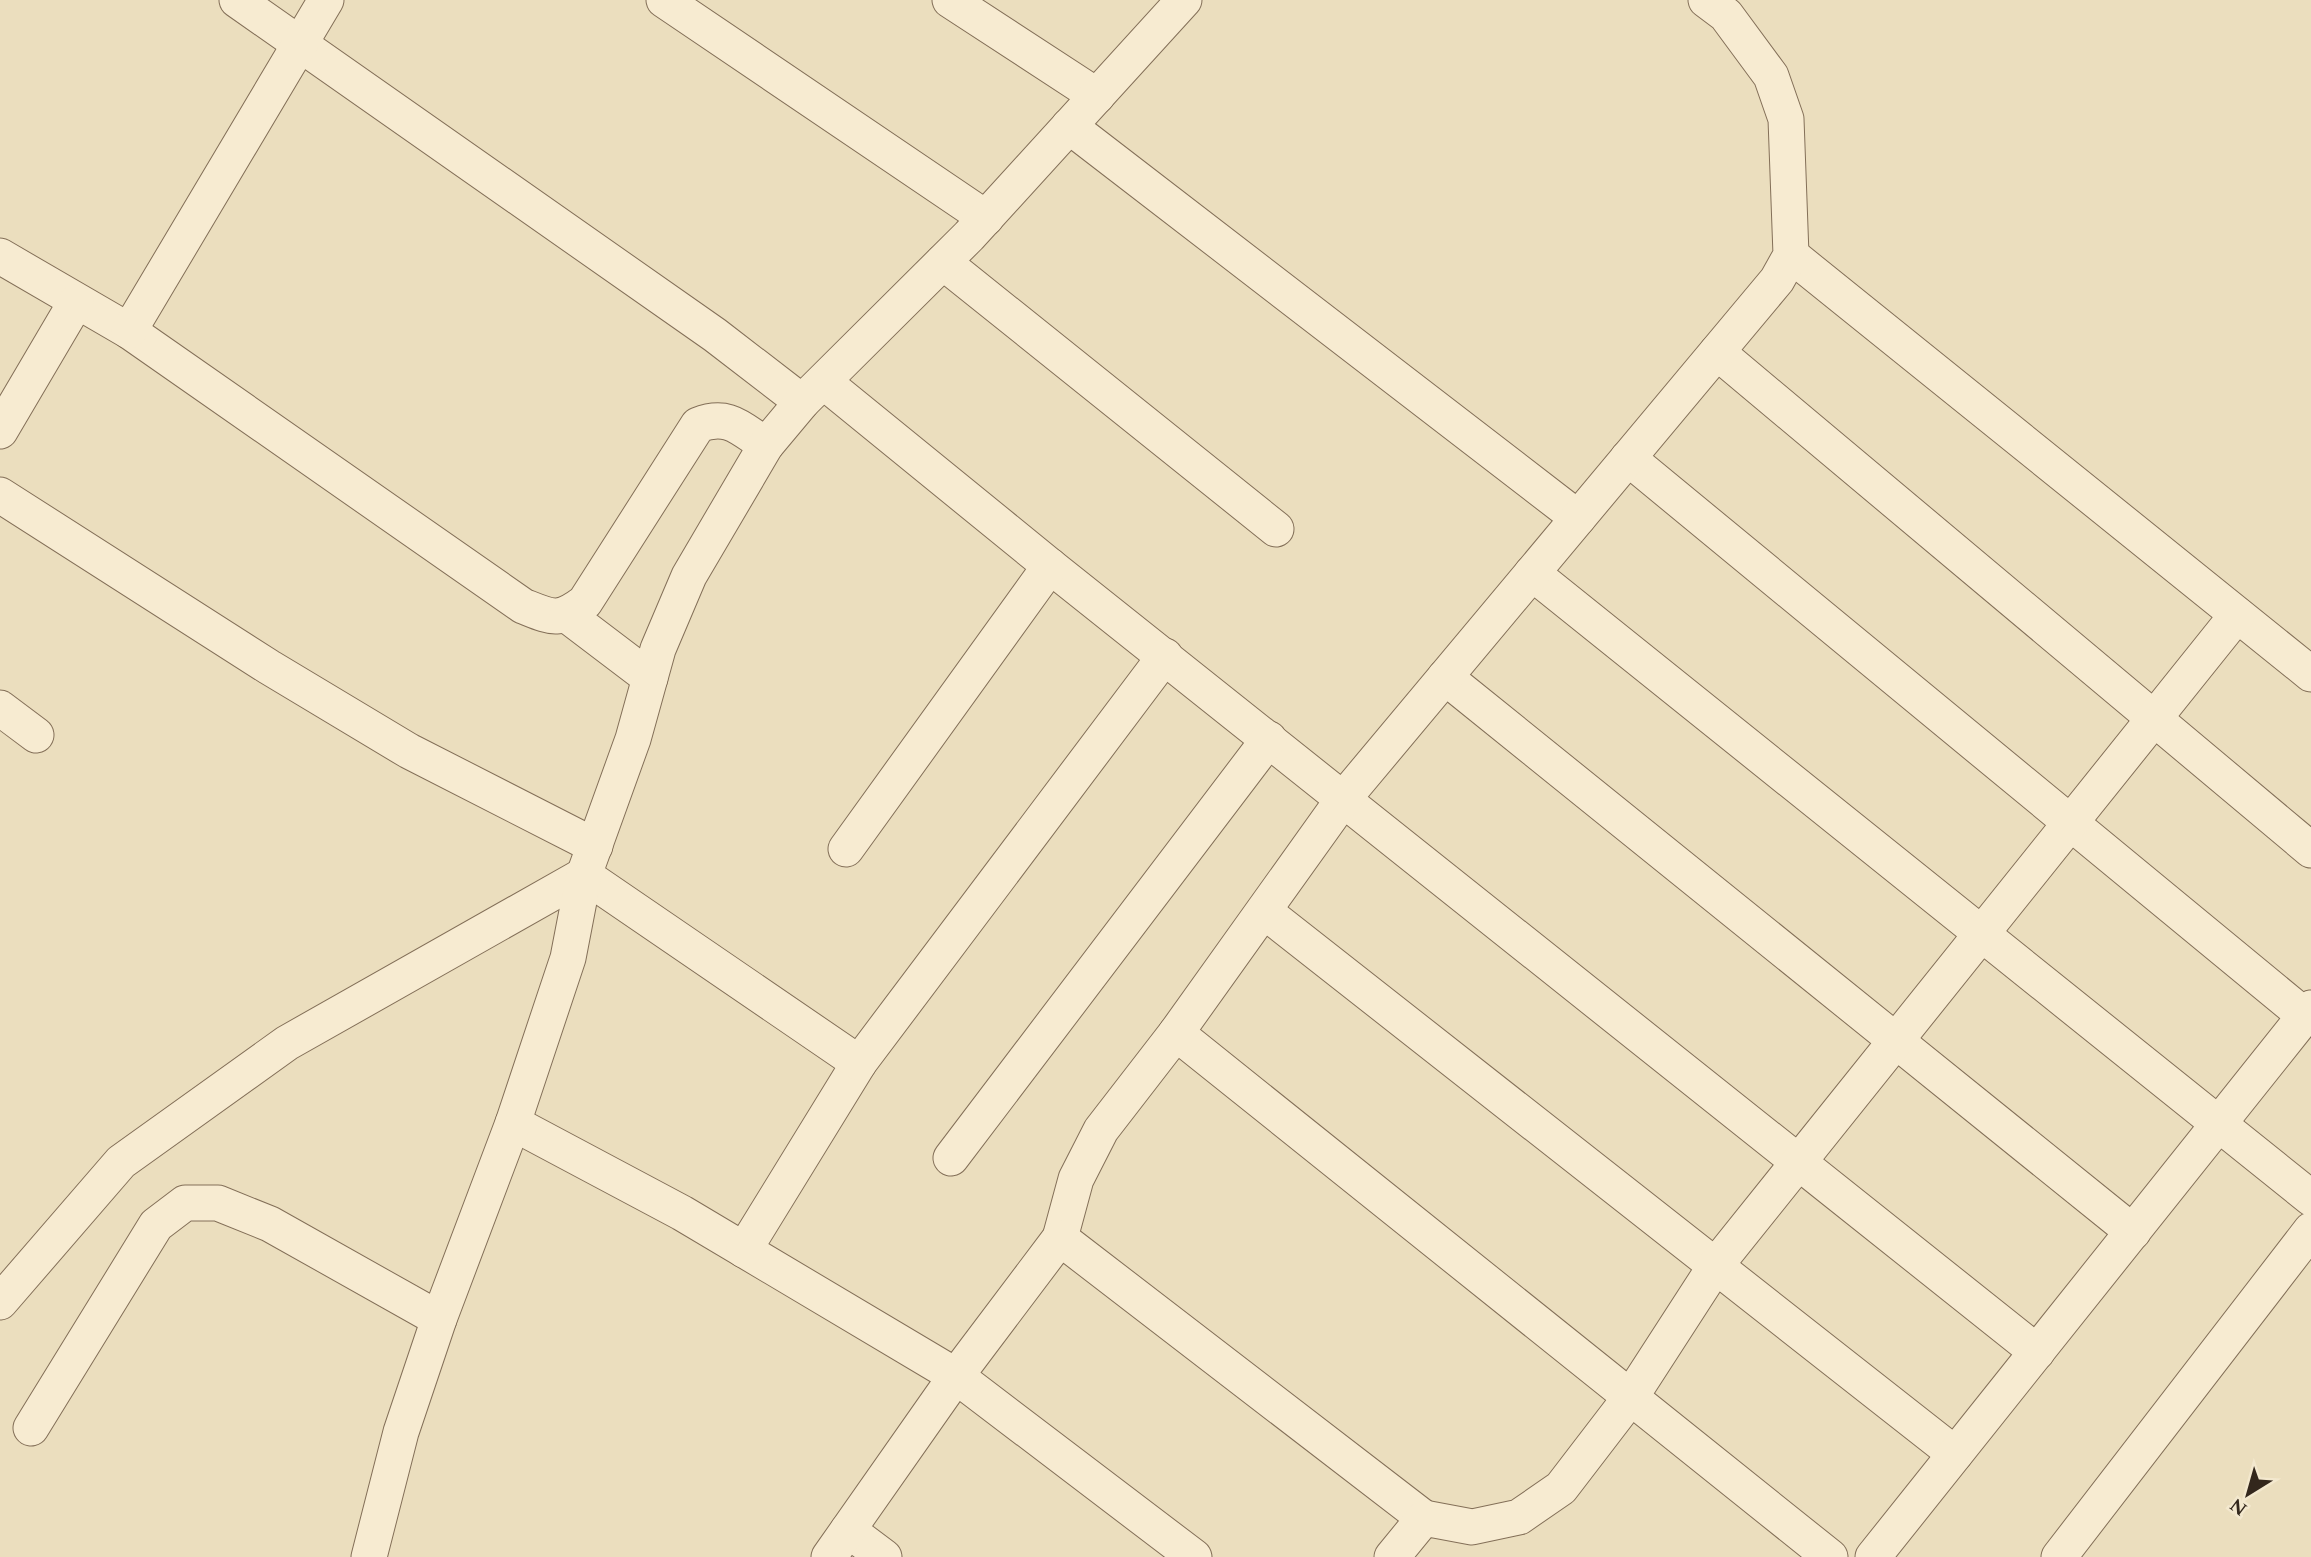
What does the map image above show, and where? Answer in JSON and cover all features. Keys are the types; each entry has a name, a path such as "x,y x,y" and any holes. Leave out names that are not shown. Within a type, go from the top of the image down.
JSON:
{"street":[{"path":"237,0 715,335 813,392 1050,566 2037,1352"},
{"path":"129,331 326,0"},
{"path":"664,0 986,218"},
{"path":"950,0 1097,96"},
{"path":"369,1557 401,1432 439,1319 513,1123 568,958 590,861 633,739 658,649 689,576 766,445 813,392 986,218 1184,0"},
{"path":"884,1557 839,1544 956,1376 1060,1238 1076,1179 1101,1130 1176,1033 1344,798 1777,280 1791,255 1786,119 1779,97 1771,76 1726,15 1706,0"},
{"path":"1069,126 1578,518"},
{"path":"1791,255 2311,674"},
{"path":"0,256 129,331 523,606 549,617 568,615 585,602 698,425 713,419 728,421 766,445"},
{"path":"943,262 1276,529"},
{"path":"0,431 76,302"},
{"path":"1717,352 2311,850"},
{"path":"1628,458 2308,1012 1873,1557"},
{"path":"0,495 269,667 590,861 859,1063"},
{"path":"846,849 1050,566"},
{"path":"1532,573 2311,1198"},
{"path":"568,615 650,678"},
{"path":"1060,1238 1424,1518 1472,1527 1519,1517 1561,1488 1630,1398 1717,1265 2237,615"},
{"path":"744,1250 859,1063 1165,656"},
{"path":"1446,677 2133,1232"},
{"path":"0,708 36,736"},
{"path":"951,1158 1269,739"},
{"path":"0,1302 121,1162 287,1043 590,861"},
{"path":"1264,911 1955,1454"},
{"path":"1176,1033 1830,1557"},
{"path":"513,1123 682,1213 956,1376 1194,1557"},
{"path":"30,1428 156,1224 185,1203 218,1203 270,1224 439,1319"},
{"path":"2059,1557 2311,1230"},
{"path":"1392,1557 1424,1518"}]}
